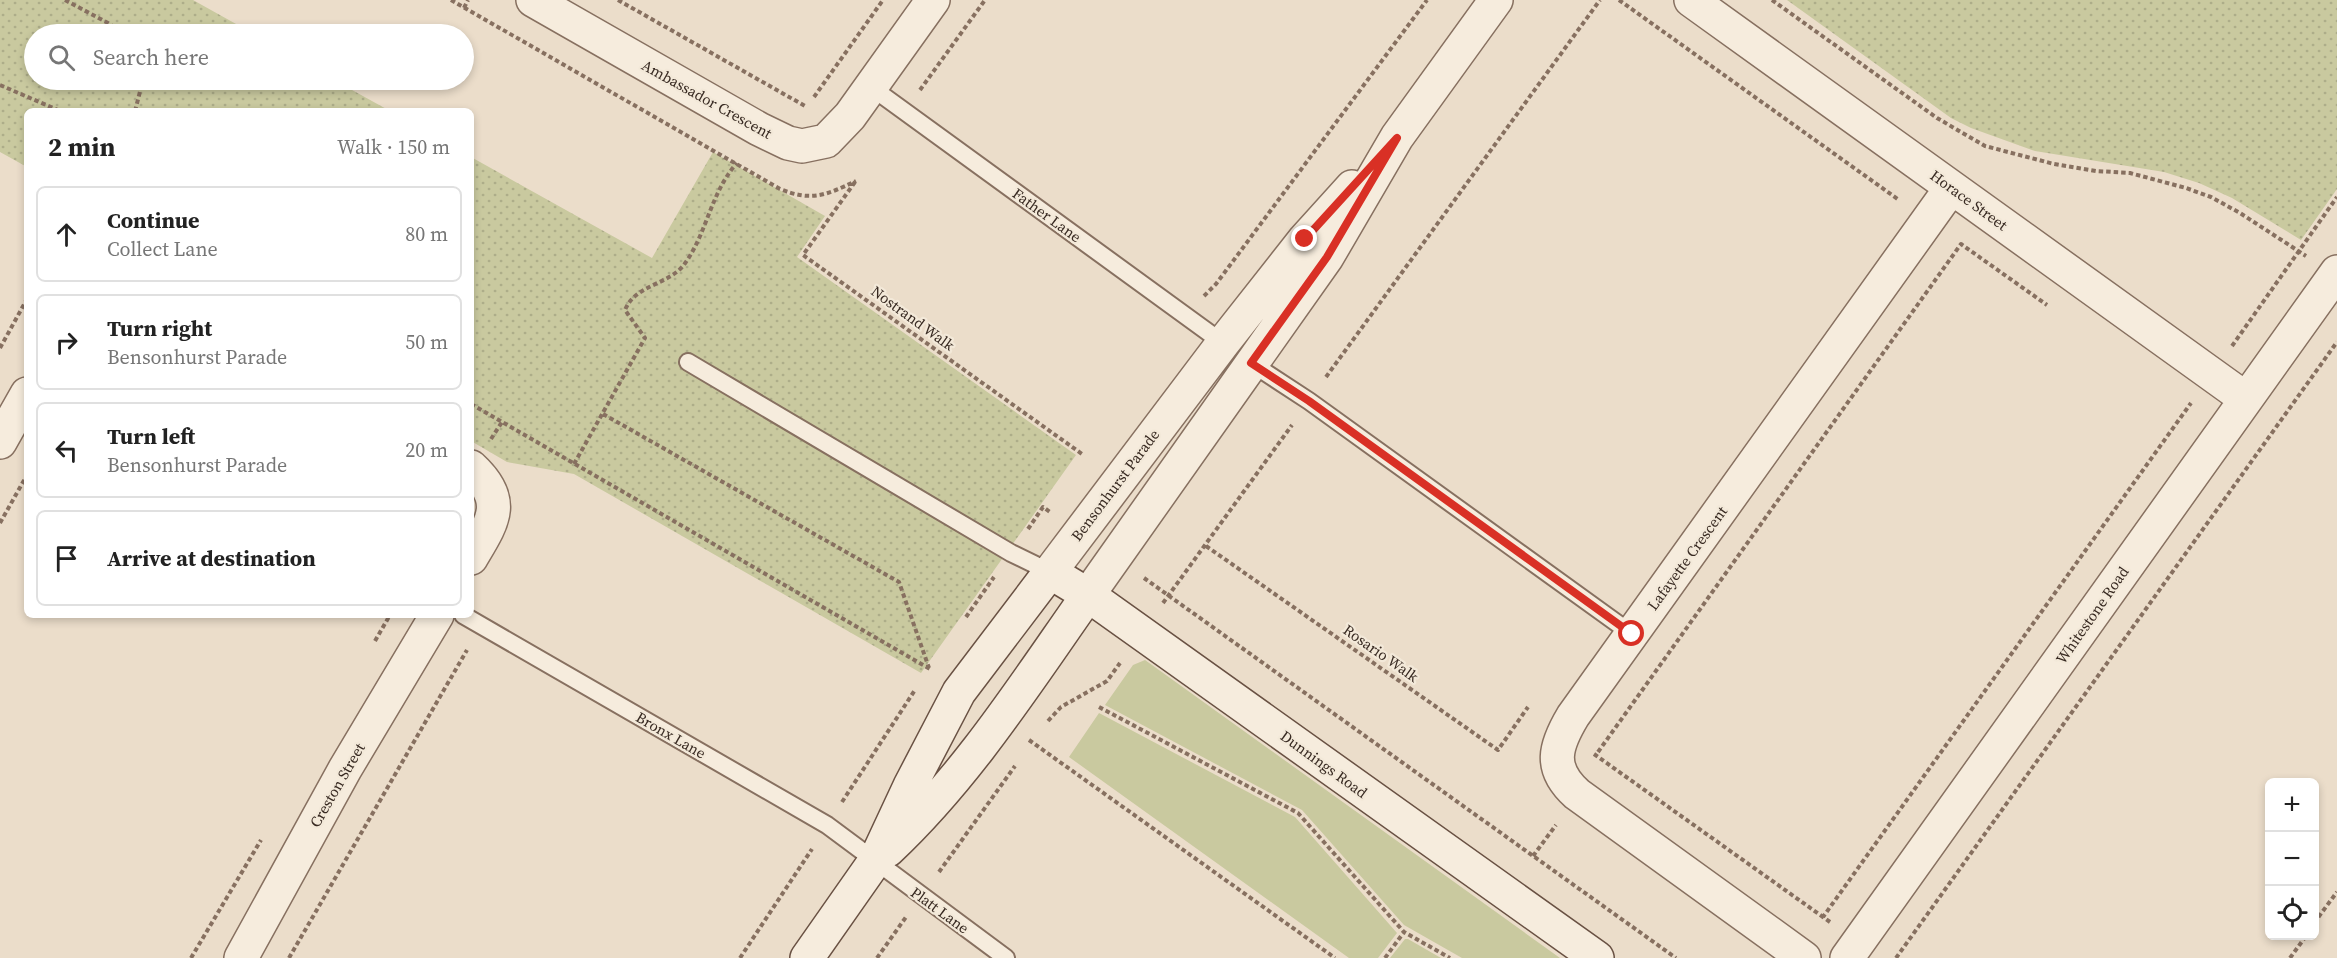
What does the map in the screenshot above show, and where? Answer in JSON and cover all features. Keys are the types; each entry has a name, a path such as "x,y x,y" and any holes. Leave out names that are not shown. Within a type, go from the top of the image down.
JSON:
{"street":[{"name":"Ambassador Crescent","path":"533,0 759,129 788,143 802,146 826,141 835,135 933,0"},
{"name":"Bensonhurst Parade","path":"875,861 922,818 999,723 1327,257 1397,138 1496,0"},
{"name":"Horace Street","path":"1691,0 2246,399"},
{"name":"Bensonhurst Parade","path":"807,958 875,861 910,786 959,692 1078,532 1305,239 1397,138"},
{"name":"Lafayette Crescent","path":"1804,958 1572,790 1560,773 1558,746 1563,732 1632,634 1951,188"},
{"name":"Whitestone Road","path":"1853,950 2335,274"},
{"path":"1,438 24,399"},
{"path":"474,470 485,481 492,493 495,505 492,518 474,552"},
{"name":"Dunnings Road","path":"1050,572 1141,632 1597,958"},
{"name":"Creston Street","path":"241,958 345,769 435,618"}],"lane":[{"name":"Father Lane","path":"871,87 1223,344"},
{"path":"688,362 1011,554 1050,572"},
{"path":"1251,363 1309,401 1632,634"},
{"name":"Bronx Lane","path":"468,618 827,825 875,861"},
{"name":"Platt Lane","path":"875,861 1006,958"}],"path":[{"path":"65,0 109,24"},
{"path":"450,0 737,163 726,175 695,249 680,269 629,298 625,309 645,338 574,464"},
{"path":"464,8 468,0"},
{"path":"618,0 806,107"},
{"path":"813,97 883,0"},
{"path":"905,111 985,0"},
{"path":"1183,314 1216,284 1427,0"},
{"path":"1042,728 1061,707 1107,681 1600,0"},
{"path":"1619,0 2056,311"},
{"path":"1772,0 1936,118 1985,146 2054,164 2096,171 2130,173 2186,188 2221,202 2270,230 2335,274"},
{"path":"0,85 53,108"},
{"path":"136,108 140,90"},
{"name":"Nostrand Walk","path":"737,163 794,195 812,197 828,195 856,181 803,255 1082,454"},
{"path":"1823,917 2337,197"},
{"path":"1596,755 1961,244"},
{"path":"0,348 24,304"},
{"path":"1896,958 2337,342"},
{"path":"474,406 929,668 959,692"},
{"path":"2188,406 2257,455"},
{"path":"603,414 899,582 929,668"},
{"path":"0,523 24,480"},
{"path":"963,621 1043,507 1078,532"},
{"name":"Rosario Walk","path":"1206,546 1498,750 1528,706"},
{"path":"1114,558 1676,958"},
{"path":"289,958 481,626"},
{"path":"923,678 936,659"},
{"path":"740,958 917,688"},
{"path":"1099,707 1298,813 1404,932 1450,958"},
{"path":"999,723 1032,742 1335,958"},
{"path":"1563,732 1823,917 1853,950"},
{"path":"1025,752 1037,735"},
{"path":"877,958 1018,762"},
{"path":"2319,916 2337,892"},
{"path":"1385,958 1404,932"},
{"path":"2290,958 2303,940"}],"green space":[{"path":"0,0 193,0 236,24 24,24 24,90 352,90 385,108 24,108 24,165 0,152"},
{"path":"1787,0 2337,0 2337,189 2301,240 2232,198 2199,183 2164,172 2035,151 1971,128 1951,118"},
{"path":"713,152 825,216 797,257 1076,455 921,673 574,474 507,462 474,443 474,159 652,258"},
{"path":"1145,660 1560,958 1462,958 1404,925 1302,810 1105,705 1133,665"},
{"path":"1099,713 1295,817 1397,933 1378,958 1349,958 1069,757"},
{"path":"1405,939 1408,939 1441,958 1390,958"}],"route":[{"path":"1305,239 1397,138 1327,257 1251,363 1309,401 1632,634"}]}
